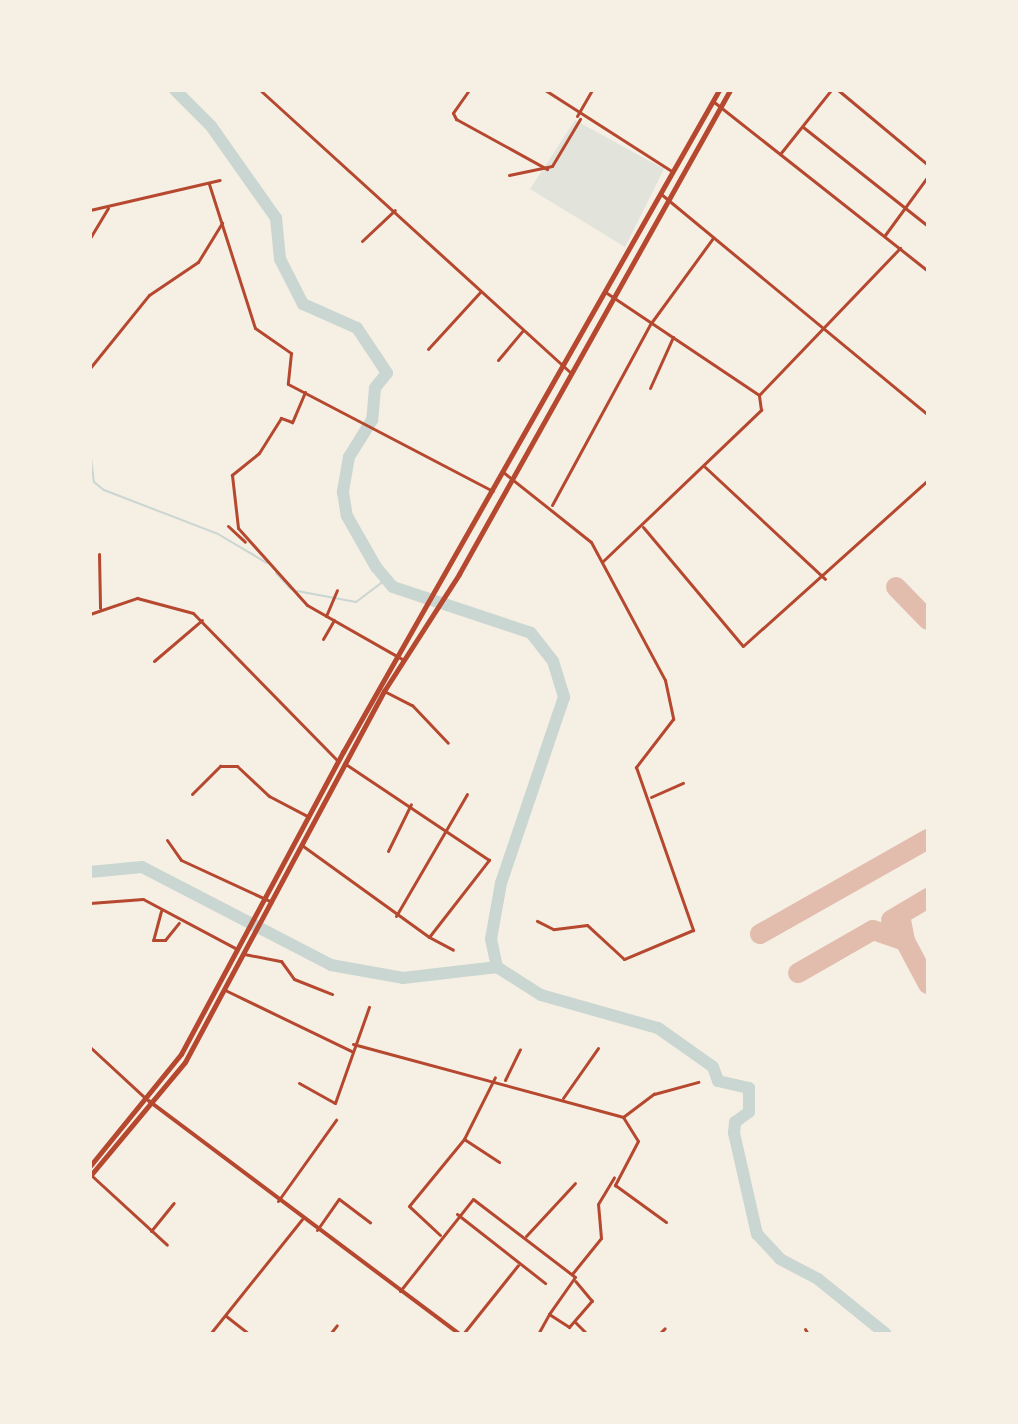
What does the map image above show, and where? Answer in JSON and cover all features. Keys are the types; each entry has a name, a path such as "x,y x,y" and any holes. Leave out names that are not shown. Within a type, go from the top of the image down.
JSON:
{"highway":[{"path":"269,900 338,761 412,629 450,570 719,90"},
{"path":"90,1166 149,1101 242,950 384,691 459,574 510,477 730,90"},
{"path":"91,1175 156,1105 225,990 242,950"}],"street":[{"path":"260,90 570,372"},
{"path":"469,90 456,119 547,169"},
{"path":"545,90 578,117 673,172"},
{"path":"547,169 592,90"},
{"path":"780,154 831,90"},
{"path":"838,90 928,165"},
{"path":"713,101 928,271"},
{"path":"803,127 928,226"},
{"path":"509,175 547,169"},
{"path":"885,235 928,176"},
{"path":"90,210 220,180"},
{"path":"209,184 255,328 290,351 286,381 383,429 493,491"},
{"path":"661,194 928,415"},
{"path":"90,238 108,208"},
{"path":"362,241 395,210"},
{"path":"90,368 149,295 198,262 222,223"},
{"path":"552,505 651,323 714,237"},
{"path":"603,561 643,527 759,414 759,395 900,248"},
{"path":"428,349 480,292"},
{"path":"605,292 759,395"},
{"path":"498,360 522,331"},
{"path":"650,388 673,337"},
{"path":"248,544 235,520 232,475 259,453 281,418 292,422 305,392"},
{"path":"705,467 825,579"},
{"path":"503,472 552,505 603,561 674,704 670,725 636,761 651,797 692,933 624,959 587,925 553,929 537,921"},
{"path":"643,527 743,646 825,579 928,480"},
{"path":"228,526 289,583 296,595 326,616 404,660"},
{"path":"99,554 100,608"},
{"path":"326,616 337,590"},
{"path":"90,614 100,608 146,598 202,620 304,733 338,761 411,804 490,858 429,937"},
{"path":"154,661 202,620"},
{"path":"323,639 334,620"},
{"path":"384,691 412,705 448,743"},
{"path":"192,794 220,766 237,766 269,796 309,817"},
{"path":"651,797 683,783"},
{"path":"396,916 467,794"},
{"path":"388,851 411,804"},
{"path":"167,840 181,860 269,900"},
{"path":"302,845 396,916 453,950"},
{"path":"90,903 143,899 179,923 207,927 242,950 281,961 294,979 332,994"},
{"path":"161,911 153,940 165,940 179,923"},
{"path":"225,990 351,1051"},
{"path":"299,1083 335,1103 353,1044 369,1007"},
{"path":"353,1044 495,1077 623,1117 638,1141 598,1204 601,1238 572,1274"},
{"path":"90,1047 149,1101 278,1201 461,1334 518,1265"},
{"path":"563,1098 598,1048"},
{"path":"505,1080 520,1049"},
{"path":"440,1235 409,1206 464,1139 495,1077"},
{"path":"623,1117 654,1094 698,1082"},
{"path":"278,1201 336,1120"},
{"path":"464,1139 499,1162"},
{"path":"91,1175 167,1245"},
{"path":"614,1177 666,1222"},
{"path":"526,1236 575,1183"},
{"path":"317,1230 339,1199 370,1222"},
{"path":"400,1291 440,1235 473,1199 526,1236 572,1274 592,1299 575,1322 568,1326 549,1314"},
{"path":"151,1231 174,1203"},
{"path":"457,1214 518,1265 545,1283"},
{"path":"210,1334 302,1219"},
{"path":"538,1334 549,1314 575,1281"},
{"path":"226,1316 249,1334"},
{"path":"575,1322 587,1334"},
{"path":"330,1334 337,1325"},
{"path":"659,1334 665,1328"},
{"path":"805,1329 808,1334"}],"shaded area":[{"path":"575,120 664,169 625,247 530,189"}],"waterway":[{"path":"175,90 211,126 276,218 280,259 303,304 357,328 387,373 375,388 372,420 349,457 343,492 347,516 376,567 393,587 531,633 553,661 564,697 501,883 491,939 497,967 541,995 658,1028 713,1067 718,1081 749,1088 749,1112 735,1122 734,1133 757,1234 780,1259 818,1279 886,1334"},
{"path":"90,450 94,482 104,490 218,534 267,563"},
{"path":"276,573 291,589"},
{"path":"297,591 356,602 385,580"},
{"path":"90,872 142,867 331,965 403,978 497,967"}],"taxiway":[{"path":"896,587 928,620"},
{"path":"760,934 928,839"},
{"path":"891,920 928,898"},
{"path":"900,915 905,941 928,984"},
{"path":"798,973 873,930 905,941"}]}
